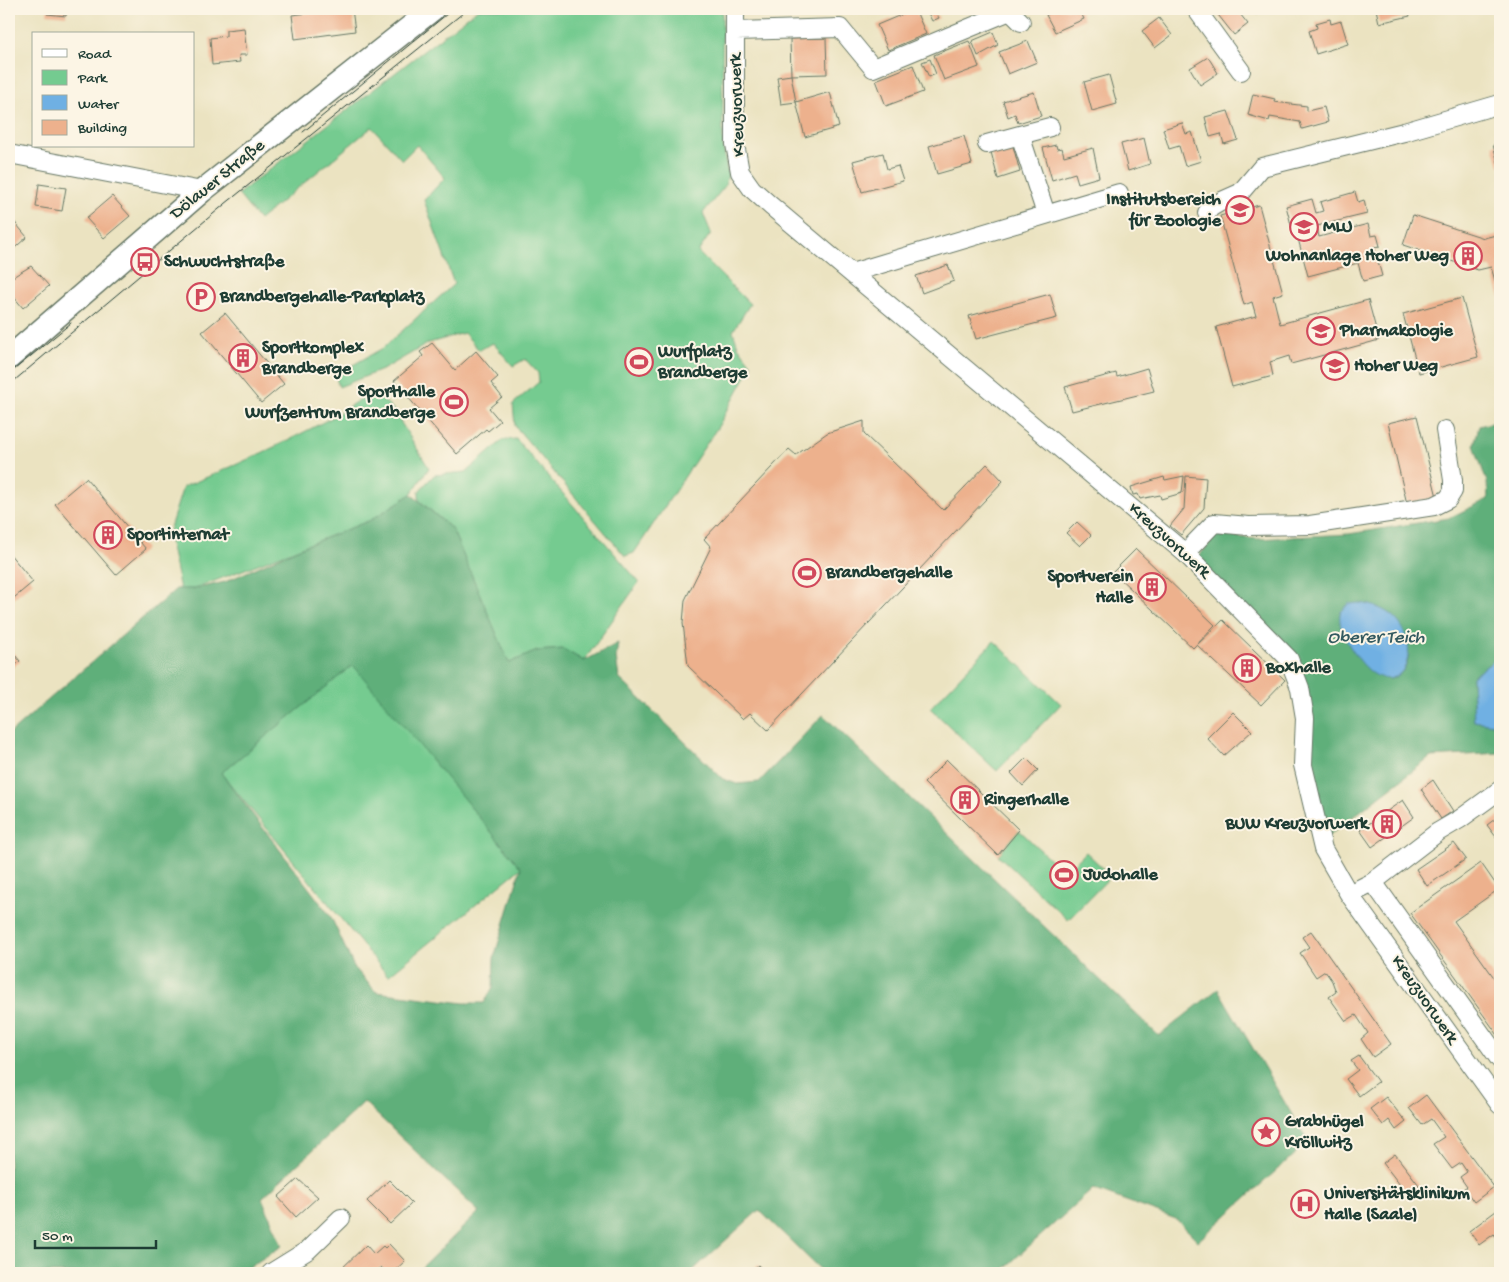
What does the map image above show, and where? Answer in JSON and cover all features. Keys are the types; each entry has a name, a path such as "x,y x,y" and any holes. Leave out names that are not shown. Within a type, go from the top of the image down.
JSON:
{"main road":[{"name":"Dölauer Straße","path":"9,358 202,192 433,9"}],"street":[{"name":"Kreuzvorwerk","path":"735,9 735,144 740,172 752,188 771,206 1185,553 1289,659 1300,688 1305,718 1303,765 1323,849 1349,894 1500,1105"},
{"path":"1196,9 1241,71"},
{"path":"736,31 840,28 873,68 1010,11 1021,22"},
{"path":"1207,213 1222,201 1240,194 1262,167 1404,132 1500,104"},
{"path":"986,144 1050,127"},
{"path":"1020,135 1046,214"},
{"path":"9,154 202,192"},
{"path":"851,273 1119,193"},
{"path":"1185,553 1214,523 1249,526 1310,525 1415,510 1441,503 1451,495 1454,485 1445,430"},
{"path":"1349,894 1373,882 1438,832 1460,819 1500,790"},
{"name":"Kreuzvorwerk","path":"1373,882 1500,1060"},
{"path":"271,1273 308,1250 341,1218"}],"green space":[{"path":"478,9 722,9 723,146 728,175 725,186 703,213 711,233 698,252 750,304 733,331 738,346 752,365 719,425 634,553 625,556 515,426 513,404 539,382 538,373 525,359 513,366 493,343 479,350 464,333 429,343 384,369 339,387 335,375 383,348 454,284 424,200 445,178 417,145 402,160 372,127 259,220 238,194"},
{"path":"376,394 392,408 429,468 411,494 371,520 194,589 180,589 168,534 183,487 275,447 335,416 357,401"},
{"path":"1500,421 1500,656 1472,677 1474,721 1500,725 1500,753 1431,757 1324,839 1308,772 1308,689 1196,559 1217,535 1257,539 1349,534 1449,518 1488,499 1487,482 1474,445 1479,426","holes":["1386,612 1400,627 1408,647 1408,657 1406,666 1400,674 1390,679 1371,670 1361,661 1348,643"]},
{"path":"516,439 639,582 584,661 563,649 537,651 509,663 452,529 419,500 419,491 434,475 466,472 503,440"},
{"path":"411,494 452,529 509,663 537,651 563,649 584,661 618,643 616,658 619,678 723,779 737,784 759,782 823,715 1159,1036 1218,989 1308,1142 1198,1241 1176,1219 1093,1189 999,1273 824,1273 759,1210 690,1273 416,1273 479,1212 364,1102 262,1198 282,1246 240,1273 9,1273 9,734 176,589 194,589 225,582 295,550 371,520","holes":["353,665 521,868 494,958 493,987 484,1003 464,1003 376,992 354,967 331,917 221,773"]},
{"path":"994,641 1061,704 997,771 930,708"},
{"path":"354,664 521,868 388,976 221,773"},
{"name":"Judohalle","path":"1019,830 1065,873 1086,852 1111,876 1068,920 998,855"}],"water":[{"name":"Oberer Teich","path":"1359,603 1385,611 1400,625 1408,642 1408,659 1401,672 1390,679 1375,675 1358,658 1345,637 1340,613 1348,604"},
{"path":"1500,656 1500,725 1474,721 1472,677"}],"building":[{"path":"48,9 67,9 66,16 47,14"},
{"path":"352,9 355,31 295,39 292,15"},
{"path":"915,9 926,34 888,50 877,25"},
{"path":"926,9 934,9 939,18 932,21"},
{"path":"1048,9 1079,9 1084,19 1055,32 1046,15 1050,13"},
{"path":"1218,9 1236,9 1248,24 1234,35 1215,11"},
{"path":"1251,9 1264,9 1256,15"},
{"path":"1376,9 1408,9 1410,16 1379,23"},
{"path":"1159,18 1172,35 1155,48 1142,31"},
{"path":"1330,19 1331,24 1341,21 1348,44 1316,54 1309,31 1317,28 1316,23"},
{"path":"244,28 247,55 239,55 240,62 212,65 210,38 226,36 226,30"},
{"path":"993,32 998,45 978,56 972,41"},
{"path":"826,38 827,74 791,75 790,39"},
{"path":"969,41 979,67 944,80 934,55"},
{"path":"1028,41 1037,62 1008,74 999,52"},
{"path":"1208,57 1218,73 1200,85 1190,68"},
{"path":"930,59 936,74 929,77 922,62"},
{"path":"913,65 923,92 886,106 876,80"},
{"path":"791,75 796,102 781,104 777,77"},
{"path":"1109,75 1117,104 1092,111 1084,82"},
{"path":"830,92 839,127 805,137 796,102"},
{"path":"1034,92 1041,116 1018,123 1015,114 1008,117 1003,101"},
{"path":"1253,94 1275,99 1274,102 1307,106 1307,111 1324,107 1328,122 1302,129 1300,122 1270,117 1269,121 1248,115"},
{"path":"1228,111 1238,140 1224,144 1221,134 1210,137 1205,117"},
{"path":"1182,123 1186,134 1192,132 1201,161 1185,166 1179,146 1169,149 1163,129"},
{"path":"964,136 972,164 937,174 929,146"},
{"path":"1144,138 1150,164 1128,171 1121,144"},
{"path":"1500,143 1500,166 1499,166 1493,145"},
{"path":"1056,145 1057,149 1062,148 1064,156 1093,148 1099,177 1078,183 1075,173 1052,180 1043,148"},
{"path":"1013,146 1020,172 998,179 991,152"},
{"path":"883,153 887,169 898,166 903,181 862,192 853,161"},
{"path":"39,184 66,188 62,211 36,207"},
{"path":"1355,192 1358,202 1364,200 1367,214 1317,226 1319,237 1368,224 1371,236 1377,235 1380,246 1374,247 1382,276 1363,281 1358,263 1308,276 1296,231 1293,232 1286,206 1312,199 1316,213 1323,211 1320,202"},
{"path":"112,196 130,216 104,238 86,218"},
{"path":"1259,205 1283,293 1273,296 1280,324 1368,300 1379,340 1291,364 1289,356 1270,362 1273,376 1232,387 1216,327 1256,316 1252,302 1244,305 1220,216"},
{"name":"Wohnanlage Hoher Weg","path":"1413,215 1484,238 1500,234 1500,298 1491,267 1478,270 1403,245"},
{"path":"12,219 27,237 9,253 9,221"},
{"path":"948,265 954,281 922,293 916,276"},
{"path":"31,266 49,286 23,308 9,291 9,285 13,281 11,278"},
{"path":"1050,294 1057,318 976,339 969,316"},
{"path":"1462,298 1478,357 1419,373 1403,314"},
{"name":"Sportkomplex Brandberge","path":"225,313 284,384 261,403 202,332"},
{"name":"Sporthalle Wurfzentrum Brandberge","path":"432,343 455,370 476,351 498,377 491,383 502,397 489,408 500,421 488,431 486,429 457,454 394,381 423,356 420,352"},
{"path":"1147,368 1154,391 1072,411 1065,387 1116,373 1117,377"},
{"path":"1417,416 1437,497 1407,504 1388,423"},
{"name":"Brandbergehalle","path":"864,421 864,434 943,510 987,464 1003,481 768,730 750,713 743,719 688,666 683,623 685,600 711,547 704,539 789,449 796,455 827,433"},
{"path":"1184,476 1182,493 1161,499 1160,495 1140,499 1138,494 1133,495 1131,487 1164,477 1165,480"},
{"path":"1186,476 1206,478 1204,508 1181,535 1170,526 1184,509"},
{"name":"Sportinternat","path":"86,478 146,549 116,575 55,504"},
{"path":"1077,522 1091,535 1080,546 1066,533"},
{"name":"Sportverein Halle","path":"1136,549 1215,625 1193,648 1113,572"},
{"path":"9,553 33,582 9,602"},
{"name":"Boxhalle","path":"1223,620 1285,680 1261,705 1197,645"},
{"path":"9,648 20,661 9,671"},
{"path":"1233,712 1252,731 1224,756 1207,738"},
{"path":"1026,758 1038,770 1023,786 1011,773"},
{"name":"Ringerhalle","path":"947,760 1019,830 998,855 924,783"},
{"path":"1433,780 1453,811 1441,819 1421,789"},
{"name":"BUW Kreuzvorwerk","path":"1403,800 1414,817 1372,847 1360,830"},
{"path":"1499,816 1500,833 1496,837 1487,825"},
{"path":"1454,843 1466,859 1427,886 1416,869"},
{"path":"1481,863 1499,889 1454,921 1500,986 1500,1038 1410,913"},
{"path":"1311,931 1391,1044 1373,1057 1361,1039 1368,1033 1356,1015 1346,1021 1329,997 1336,992 1332,981 1325,971 1316,977 1300,953 1309,947 1302,937"},
{"path":"1359,1056 1378,1082 1359,1096 1346,1079 1358,1070 1351,1061"},
{"path":"1426,1095 1494,1187 1474,1202 1464,1188 1467,1187 1460,1177 1467,1172 1461,1163 1452,1169 1433,1144 1444,1137 1431,1119 1422,1125 1409,1108"},
{"path":"1386,1097 1406,1122 1396,1130 1389,1120 1383,1125 1370,1109"},
{"path":"1395,1154 1419,1185 1407,1194 1383,1163"},
{"path":"298,1179 318,1197 296,1217 278,1197"},
{"path":"389,1180 412,1203 390,1224 367,1201"},
{"path":"1500,1208 1500,1242 1494,1234 1479,1245 1469,1231"},
{"path":"389,1244 405,1261 392,1273 387,1273 381,1267 374,1273 337,1273 366,1245 374,1254 383,1246 385,1248"},
{"path":"758,1265 766,1273 749,1273"}],"tram line":[{"path":"303,132 453,9"},
{"path":"9,385 225,204 468,9"},
{"path":"9,374 71,323"}],"place":[{"name":"Institutsbereich für Zoologie","path":"1240,210"},
{"name":"MLU","path":"1304,227"},
{"name":"Wohnanlage Hoher Weg","path":"1468,256"},
{"name":"Schwuchtstraße","path":"145,262"},
{"name":"Brandbergehalle-Parkplatz","path":"201,297"},
{"name":"Pharmakologie","path":"1321,331"},
{"name":"Sportkomplex Brandberge","path":"243,358"},
{"name":"Wurfplatz Brandberge","path":"639,362"},
{"name":"Hoher Weg","path":"1335,366"},
{"name":"Sporthalle Wurfzentrum Brandberge","path":"454,402"},
{"name":"Sportinternat","path":"108,535"},
{"name":"Brandbergehalle","path":"807,573"},
{"name":"Sportverein Halle","path":"1152,587"},
{"name":"Boxhalle","path":"1247,668"},
{"name":"Ringerhalle","path":"965,800"},
{"name":"BUW Kreuzvorwerk","path":"1387,824"},
{"name":"Judohalle","path":"1064,875"},
{"name":"Grabhügel Kröllwitz","path":"1266,1132"},
{"name":"Universitätsklinikum Halle (Saale)","path":"1305,1204"}]}
